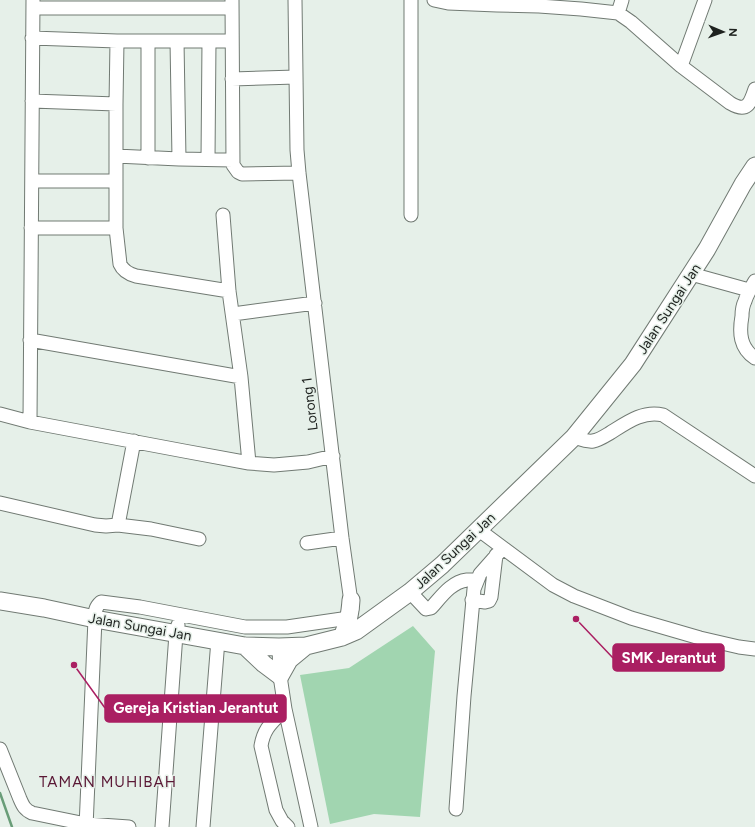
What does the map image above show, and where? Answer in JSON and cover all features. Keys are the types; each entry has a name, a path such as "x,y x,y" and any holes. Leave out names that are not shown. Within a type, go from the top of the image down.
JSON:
{"main road":[{"name":"Jalan Sungai Jan","path":"0,600 245,646 306,646 374,618 410,592 442,565 574,437 633,364 707,249 743,184 755,166"},
{"path":"351,597 356,607 374,618"},
{"path":"349,629 351,597"},
{"path":"245,646 264,664 280,676 289,660 306,646"}],"street":[{"name":"Lorong 1","path":"296,0 298,173 315,303 342,538 351,597"},
{"path":"411,0 411,215"},
{"path":"434,0 456,2 581,4 618,13 631,22 681,66 736,107 745,107 749,103 755,89"},
{"path":"618,13 622,0"},
{"path":"681,66 705,0"},
{"path":"30,422 33,4 232,4 233,165 242,174 298,173"},
{"path":"32,38 117,41 232,41"},
{"path":"117,41 116,228 120,264 128,273 136,276 229,291"},
{"path":"148,41 148,158"},
{"path":"177,41 179,159"},
{"path":"208,159 209,41"},
{"path":"232,79 296,76"},
{"path":"32,101 116,104"},
{"path":"116,156 233,160"},
{"path":"32,181 116,180"},
{"path":"223,214 229,291 241,377 249,463"},
{"path":"31,228 116,228"},
{"path":"691,274 752,286 744,302 740,326 743,346 755,358"},
{"path":"232,314 315,303"},
{"path":"30,340 241,377"},
{"path":"574,437 594,441 602,438 634,419 647,414 656,413 662,415 755,476"},
{"path":"0,414 30,422 249,463 280,465 308,462 333,456"},
{"path":"118,525 134,441"},
{"path":"0,503 95,525 118,525 151,529 199,539"},
{"path":"479,530 499,551 553,585 574,596 631,618 708,640 755,649"},
{"path":"307,543 342,538"},
{"path":"456,809 472,600 476,580 499,551"},
{"path":"472,600 485,602 489,601 491,598 499,551"},
{"path":"410,592 426,609 428,609 431,608 448,590 458,583 466,580 476,580"},
{"path":"86,826 95,619 96,609 101,602 140,607 244,627 349,629"},
{"path":"162,827 176,634 180,615"},
{"path":"203,827 218,640"},
{"path":"279,647 280,676 285,709 311,827"},
{"path":"285,709 266,729 262,738 261,746 276,810 282,821 288,827"},
{"path":"0,749 23,806 27,811 86,826 129,827"}],"green space":[{"path":"413,626 435,651 420,817 374,814 330,824 300,675 349,668"}],"waterway":[{"path":"0,793 12,827"}],"place":[{"name":"SMK Jerantut","path":"576,619"},
{"name":"Gereja Kristian Jerantut","path":"74,665"}],"district":[{"name":"TAMAN MUHIBAH","path":"108,782"}]}
